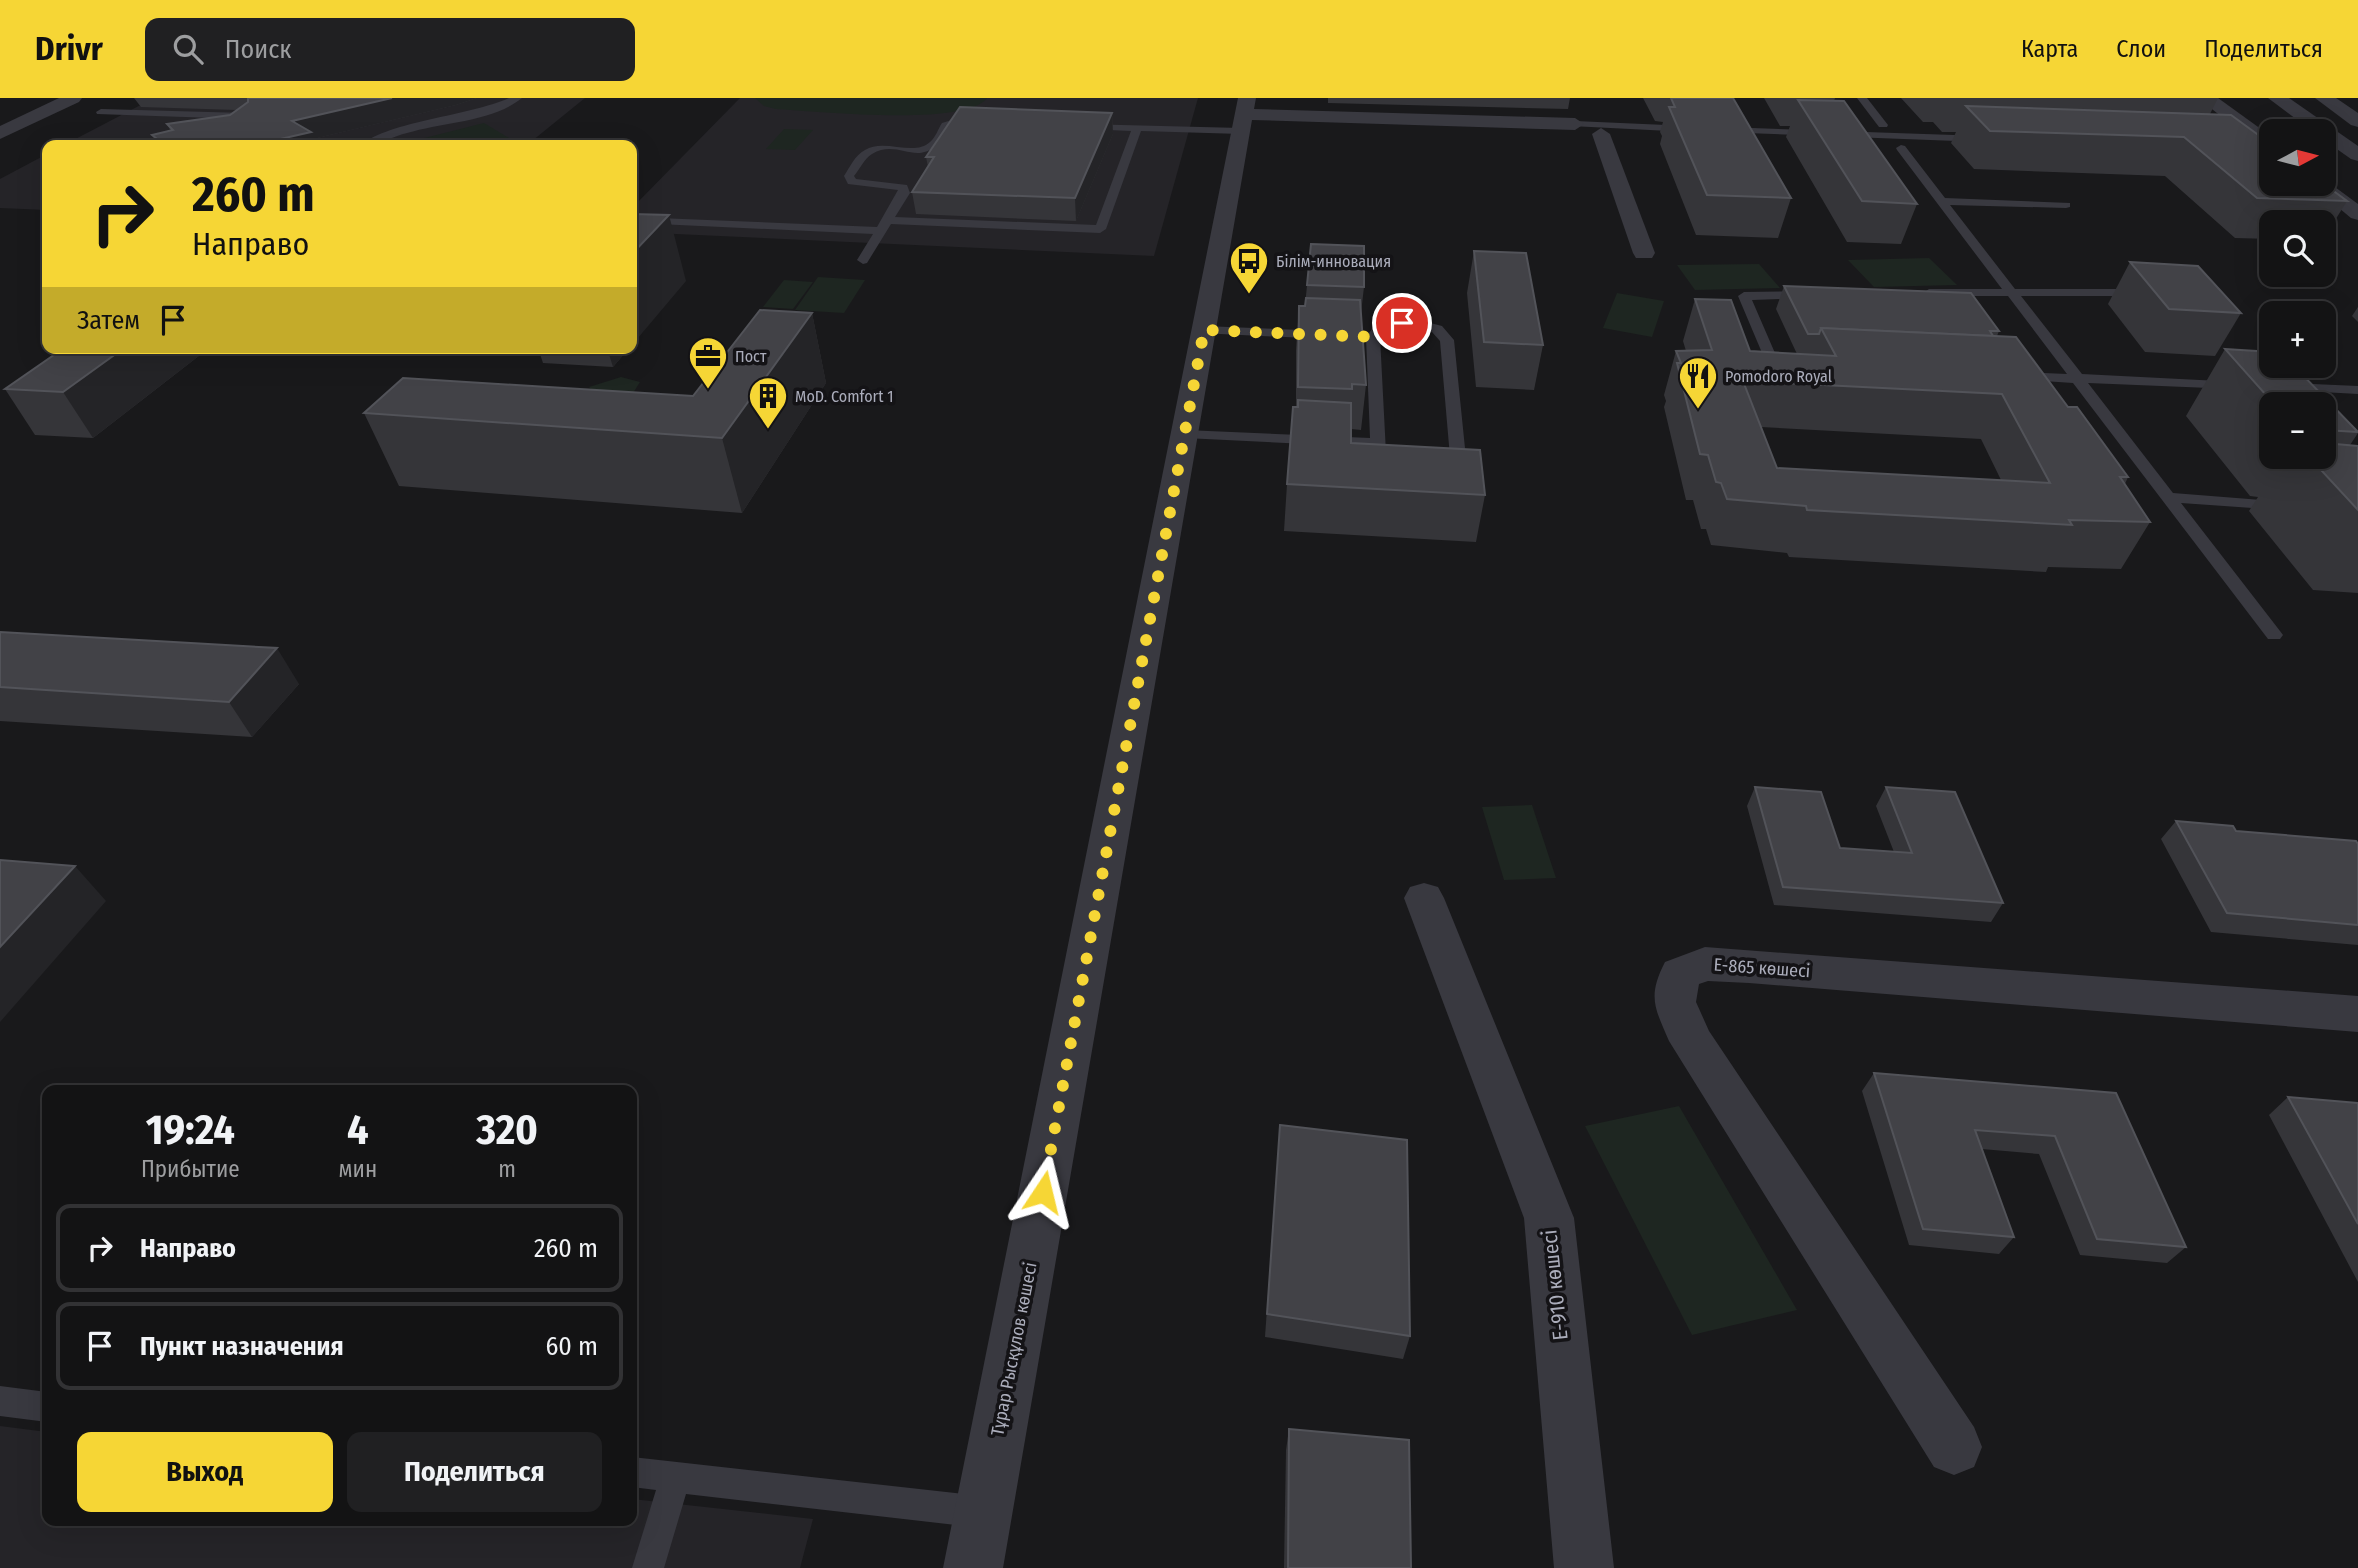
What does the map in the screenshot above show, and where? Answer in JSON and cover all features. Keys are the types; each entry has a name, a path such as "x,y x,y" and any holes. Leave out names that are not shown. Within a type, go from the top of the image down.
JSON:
{"street":[{"path":"0,133 73,98"},
{"path":"2207,98 2259,138"},
{"path":"2266,98 2295,119"},
{"path":"2277,98 2307,119"},
{"path":"2324,98 2358,121"},
{"path":"1244,114 1576,124 1587,131 1598,119"},
{"name":"Тұрар Рысқұлов көшесі","path":"973,1568 1244,114"},
{"path":"1598,119 1622,132 1628,127"},
{"path":"1598,119 1644,253"},
{"path":"2336,140 2358,155"},
{"path":"2336,154 2358,165"},
{"path":"2335,196 2358,214"},
{"name":"Е-910 көшесі","path":"1423,898 1549,1218 1584,1568"},
{"name":"Е-865 көшесі","path":"1954,1447 1691,1041 1674,1002 1680,974 1705,964 1749,966 2358,1014"}],"lane":[{"path":"380,140 494,109 517,98"},
{"path":"1862,98 1883,125"},
{"path":"169,120 191,104"},
{"path":"101,113 169,120 235,116 245,116 251,120 235,131"},
{"path":"1077,125 1137,128 1244,114"},
{"path":"863,260 904,193 903,187 852,182 849,176 863,156 872,150 885,148 928,148 935,143 946,125 955,122 996,122"},
{"path":"1576,124 1702,129"},
{"path":"1859,134 1858,131 1866,126 1883,125 1904,127 1928,137"},
{"path":"886,220 1101,229 1137,128"},
{"path":"1715,130 1996,139"},
{"path":"1859,134 1879,145 1901,148 1926,144 1928,137"},
{"path":"1901,148 2273,635"},
{"path":"2249,148 2259,148"},
{"path":"1942,201 2066,205"},
{"path":"658,220 879,231"},
{"path":"1916,293 2148,292"},
{"path":"1800,365 1773,364 1744,296 1823,295"},
{"path":"1402,323 1426,326 1447,340 1458,458 1444,468 1432,471 1406,470 1384,461 1378,454 1377,443 1367,337 1381,327 1402,323"},
{"path":"1204,330 1336,336"},
{"path":"2001,375 2247,386"},
{"path":"2275,387 2358,390"},
{"path":"1185,434 1377,443"},
{"path":"2168,496 2304,507"},
{"path":"0,1401 42,1406"},
{"path":"637,1472 984,1513"},
{"path":"648,1568 676,1476"}],"shaded area":[{"path":"154,98 585,98 533,140 74,140"},
{"path":"740,98 1198,98 1154,256 637,232 637,203"},
{"path":"755,98 987,98 974,107 951,112 888,115 776,109 764,106"},
{"path":"484,123 509,138 501,140 417,140"},
{"path":"784,129 813,130 795,150 766,149"},
{"path":"42,157 42,210 0,208 0,179"},
{"path":"1929,258 1957,285 1874,287 1848,260"},
{"path":"1759,264 1780,288 1695,290 1677,265"},
{"path":"818,277 865,280 844,313 795,310"},
{"path":"784,280 813,282 793,309 763,307"},
{"path":"1617,293 1664,301 1652,337 1603,328"},
{"path":"621,377 640,382 633,393 592,390 589,387"},
{"path":"1532,805 1556,878 1504,880 1482,807"},
{"path":"1679,1106 1797,1310 1692,1335 1585,1126"},
{"path":"0,1426 42,1431 42,1526 637,1526 637,1500 813,1519 800,1568 0,1568"}],"building":[{"path":"248,98 392,98 292,121 311,132 276,140 158,140 152,135 173,130 167,124 230,115 248,102"},
{"path":"1671,98 1733,98 1791,198 1707,195 1669,107 1675,107"},
{"path":"1798,100 1844,101 1917,204 1862,201"},
{"path":"1966,106 2231,115 2259,135 2259,196 2336,196 2336,193 2347,201 2257,198 2184,137 1990,131"},
{"path":"960,107 1112,113 1075,198 912,192 934,157 926,157"},
{"path":"637,214 669,215 637,249"},
{"path":"1311,244 1364,246 1364,287 1307,285"},
{"path":"1474,251 1526,253 1543,345 1484,342"},
{"path":"2130,262 2198,266 2241,313 2169,309"},
{"path":"1784,286 1971,293 1999,331 1990,331 1993,336 1821,328 1819,334 1808,334"},
{"path":"1306,298 1360,300 1366,385 1352,384 1352,389 1298,387 1299,306 1305,306"},
{"path":"1695,299 1731,300 1750,351 1836,356 1821,328 2016,337 2068,407 2077,407 2128,477 2120,477 2150,522 2069,520 2072,525 1807,510 1806,506 1727,499 1721,483 1716,482 1708,455 1700,454 1677,363 1681,363 1676,351 1712,350","holes":["1743,381 2002,394 2050,483 1777,468"]},
{"path":"760,310 812,313 722,438 364,413 403,378 693,396"},
{"path":"2225,349 2259,351 2259,378 2306,378 2319,392 2263,392"},
{"path":"55,354 116,354 63,392 5,389"},
{"path":"1298,400 1351,403 1351,443 1480,450 1485,495 1287,484 1293,407 1298,407"},
{"path":"2336,409 2358,432 2336,431"},
{"path":"2336,444 2358,446 2358,510 2320,469 2336,469"},
{"path":"0,632 277,648 229,702 0,687"},
{"path":"1755,787 1821,792 1840,848 1912,853 1886,787 1955,792 2003,903 1783,887"},
{"path":"2176,821 2233,826 2236,831 2356,841 2358,925 2227,913"},
{"path":"0,860 75,866 0,947"},
{"path":"1874,1073 2116,1093 2186,1247 2097,1239 2055,1136 1975,1130 2014,1237 1923,1229"},
{"path":"2288,1097 2358,1103 2358,1224"},
{"path":"1280,1125 1407,1140 1410,1336 1267,1314"},
{"path":"1289,1429 1409,1440 1411,1568 1288,1568"}],"place":[{"name":"Білім-инновация","path":"1249,295"},
{"name":"Пост","path":"708,390"},
{"name":"Pomodoro Royal","path":"1698,410"},
{"name":"МoD. Comfort 1","path":"768,430"}],"route":[{"path":"1043,1192 1204,330 1373,337 1381,327 1402,323"}]}
